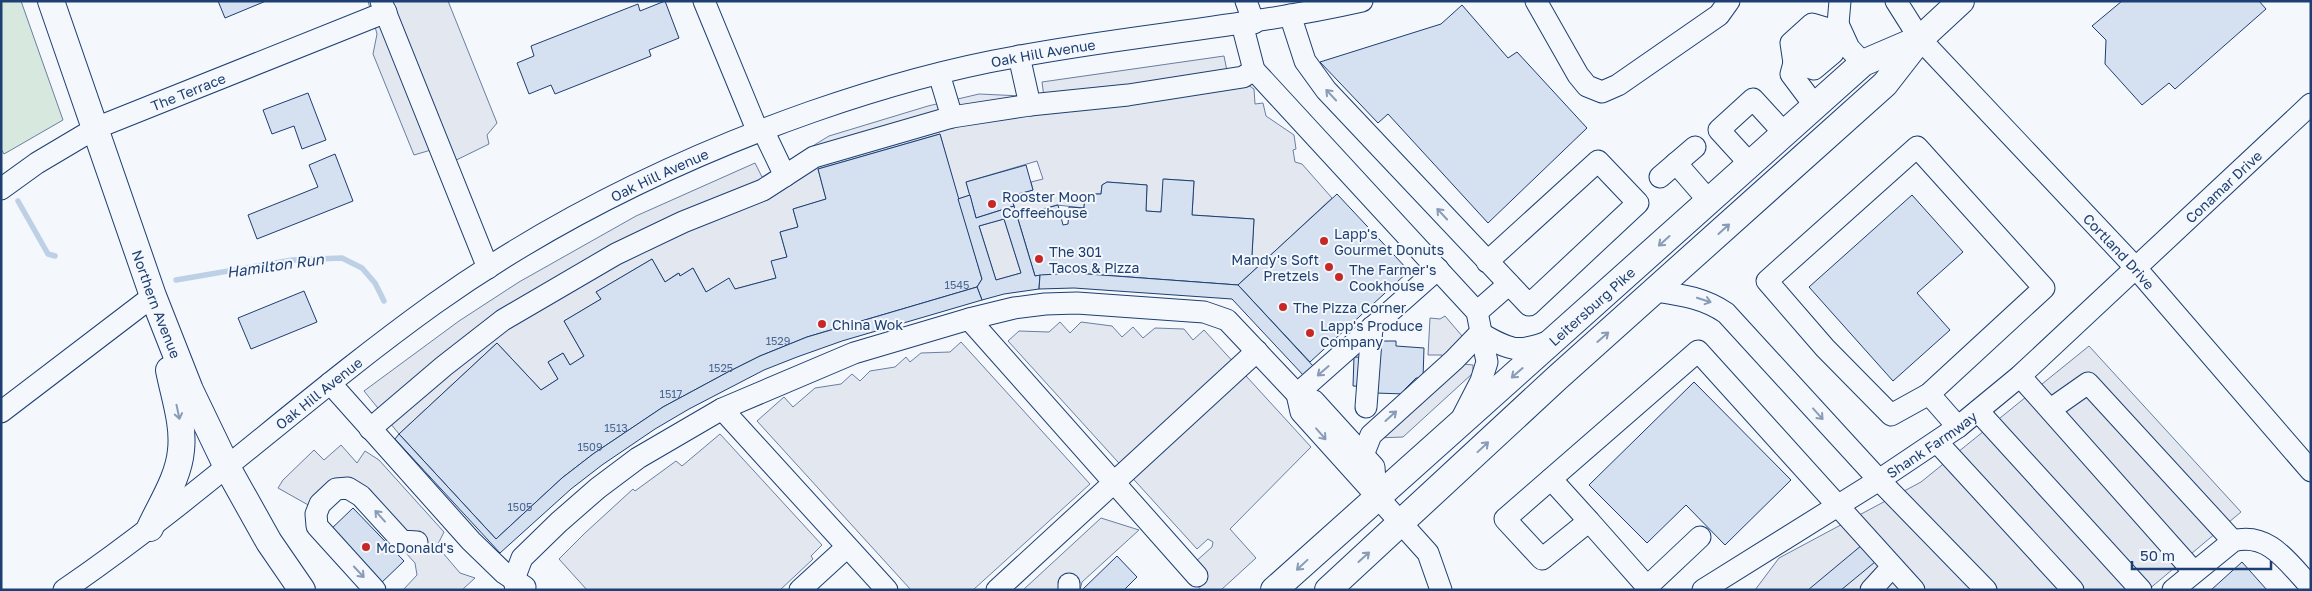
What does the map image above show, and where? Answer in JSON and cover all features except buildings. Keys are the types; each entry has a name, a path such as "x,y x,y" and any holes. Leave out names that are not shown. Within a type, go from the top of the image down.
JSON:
{"main road":[{"name":"Northern Avenue","path":"51,1 153,296 190,390 227,467 270,542 302,590"},
{"name":"Leitersburg Pike","path":"1328,590 1557,378 1885,84 1920,39 1961,1"},
{"name":"Leitersburg Pike","path":"1274,590 1376,496 1557,338 1862,62 1920,39"},
{"path":"150,528 172,481 181,452 181,429 153,296"}],"street":[{"path":"704,1 760,131 785,176"},
{"path":"1246,1 1254,70 1477,312 1480,333 1486,353 1486,368 1481,382 1459,424"},
{"name":"Oak Hill Avenue","path":"64,590 150,528 416,318 488,268 628,189 688,160 814,111 939,74 1019,56 1248,23 1362,1"},
{"path":"1536,1 1578,75 1587,86 1602,92 1618,85 1719,15 1729,1"},
{"path":"1815,106 1791,74 1794,63 1835,27 1840,1"},
{"name":"Cortland Drive","path":"1896,1 1920,39 2135,267 2311,471"},
{"name":"The Terrace","path":"1,189 37,163 96,128 384,7"},
{"path":"384,7 488,268"},
{"path":"1290,15 1305,61 1326,90 1529,306 1638,203 1598,161 1488,262"},
{"path":"1835,27 1849,48 1862,62"},
{"path":"1019,56 1030,105"},
{"path":"370,430 444,366 504,320 616,254 683,222 763,190 821,155 952,117 1243,77 1254,70"},
{"path":"939,74 952,117"},
{"path":"1750,164 1719,130 1753,99 1784,133"},
{"name":"Conamar Drive","path":"2135,267 2311,104"},
{"path":"1660,177 1695,147"},
{"path":"1917,147 2044,288 1930,394 1891,415 1825,348 1767,281 1917,147"},
{"path":"1676,163 1709,201"},
{"name":"Shank Farmway","path":"1705,589 1879,480 1958,427 2020,376 2135,267"},
{"path":"1297,394 1438,269"},
{"path":"1477,312 1509,284"},
{"path":"1656,291 1695,297 1712,303 1726,313 1879,480 1986,590"},
{"path":"1,412 153,296"},
{"path":"330,384 471,541 515,587 525,555 598,488 638,458 722,409 854,353 969,319 1014,308 1058,303 1204,312 1230,321 1297,394 1314,401 1364,455 1374,467 1376,496"},
{"path":"969,319 1197,576"},
{"path":"1366,407 1372,327"},
{"path":"1480,333 1504,346 1516,349 1531,349 1557,338"},
{"path":"1364,455 1371,435 1454,360 1480,333"},
{"path":"997,590 1257,352"},
{"path":"1589,521 1542,559 1505,519 1698,352 1751,412 1839,505 1914,590"},
{"path":"2020,376 2194,572"},
{"path":"2051,409 2088,383 2233,540"},
{"path":"1297,394 1301,412 1428,553 1441,590"},
{"path":"1930,394 1958,427"},
{"path":"722,409 887,590"},
{"path":"1978,411 2141,590"},
{"path":"1937,442 2073,590"},
{"path":"1551,479 1649,588 1700,537"},
{"path":"375,590 317,526 316,510 323,501 336,489 351,490 362,496 402,541 417,542"},
{"path":"2173,590 2233,540 2252,538 2265,542 2278,552 2311,587"},
{"path":"800,590 848,547"},
{"path":"1871,590 1892,567"}],"shaded area":[{"path":"1,1 21,1 63,120 4,154 1,149"},
{"path":"368,1 448,1 497,123 487,135 489,144 438,169 431,150 414,155 373,54 377,34"},
{"path":"1224,56 1227,71 1254,89 1255,104 1263,103 1266,116 1294,135 1296,149 1293,150 1295,162 1302,164 1332,198 1261,264 1252,255 1254,219 1192,215 1194,181 1164,179 1161,212 1146,211 1147,185 1107,182 1102,185 1101,194 1085,194 1084,208 1057,205 1017,216 1011,196 1033,190 1031,182 1043,179 1037,161 966,182 970,195 958,199 940,134 818,169 826,199 793,209 798,227 780,232 787,257 772,261 776,278 735,289 728,279 706,292 693,268 680,276 678,273 665,282 652,259 596,292 601,299 564,321 584,356 570,365 563,353 548,362 558,379 541,390 497,343 399,434 364,391 459,321 519,282 636,216 755,163 762,177 829,136 928,106 979,94 1044,97 1042,82"},
{"path":"1004,219 1021,273 996,280 979,226"},
{"path":"1445,316 1474,350 1463,364 1473,365 1473,373 1403,437 1375,438 1370,424 1389,405 1398,404 1442,363 1442,355 1428,355 1430,318 1440,319"},
{"path":"1060,322 1070,333 1081,322 1112,326 1122,337 1133,327 1143,338 1155,328 1184,329 1193,340 1204,330 1311,447 1230,529 1256,558 1221,590 1201,590 1185,571 1212,547 1213,542 1208,539 1197,549 1008,341 1019,331 1049,332"},
{"path":"961,342 1090,484 973,590 911,590 757,421 784,397 793,407 815,388 841,384 852,374 860,381 870,371 895,367 906,357 910,362 921,353 950,352"},
{"path":"2089,346 2241,512 2148,590 1755,590 1779,558 1921,482"},
{"path":"720,434 822,545 811,556 813,559 780,590 587,590 559,559 633,489 635,491 676,461 682,466"},
{"path":"341,445 357,463 365,451 379,460 444,532 437,546 460,573 475,578 462,590 403,590 417,575 415,563 343,484 310,506 278,488 283,480 314,450 324,460"},
{"path":"1101,518 1139,530 1082,582 1080,590 1023,590"}],"waterway":[{"name":"Hamilton Run","path":"18,201 48,254 55,256"},
{"name":"Hamilton Run","path":"176,280 292,260 342,258 362,268 375,283 384,301"}],"place":[{"name":"Rooster Moon Coffeehouse","path":"992,204"},
{"name":"Lapp's Gourmet Donuts","path":"1324,241"},
{"name":"The 301 Tacos & Pizza","path":"1039,259"},
{"name":"Mandy's Soft Pretzels","path":"1329,267"},
{"name":"The Farmer's Cookhouse","path":"1339,277"},
{"name":"The Pizza Corner","path":"1283,307"},
{"name":"China Wok","path":"822,324"},
{"name":"Lapp's Produce Company","path":"1310,333"},
{"name":"McDonald's","path":"366,547"}]}
